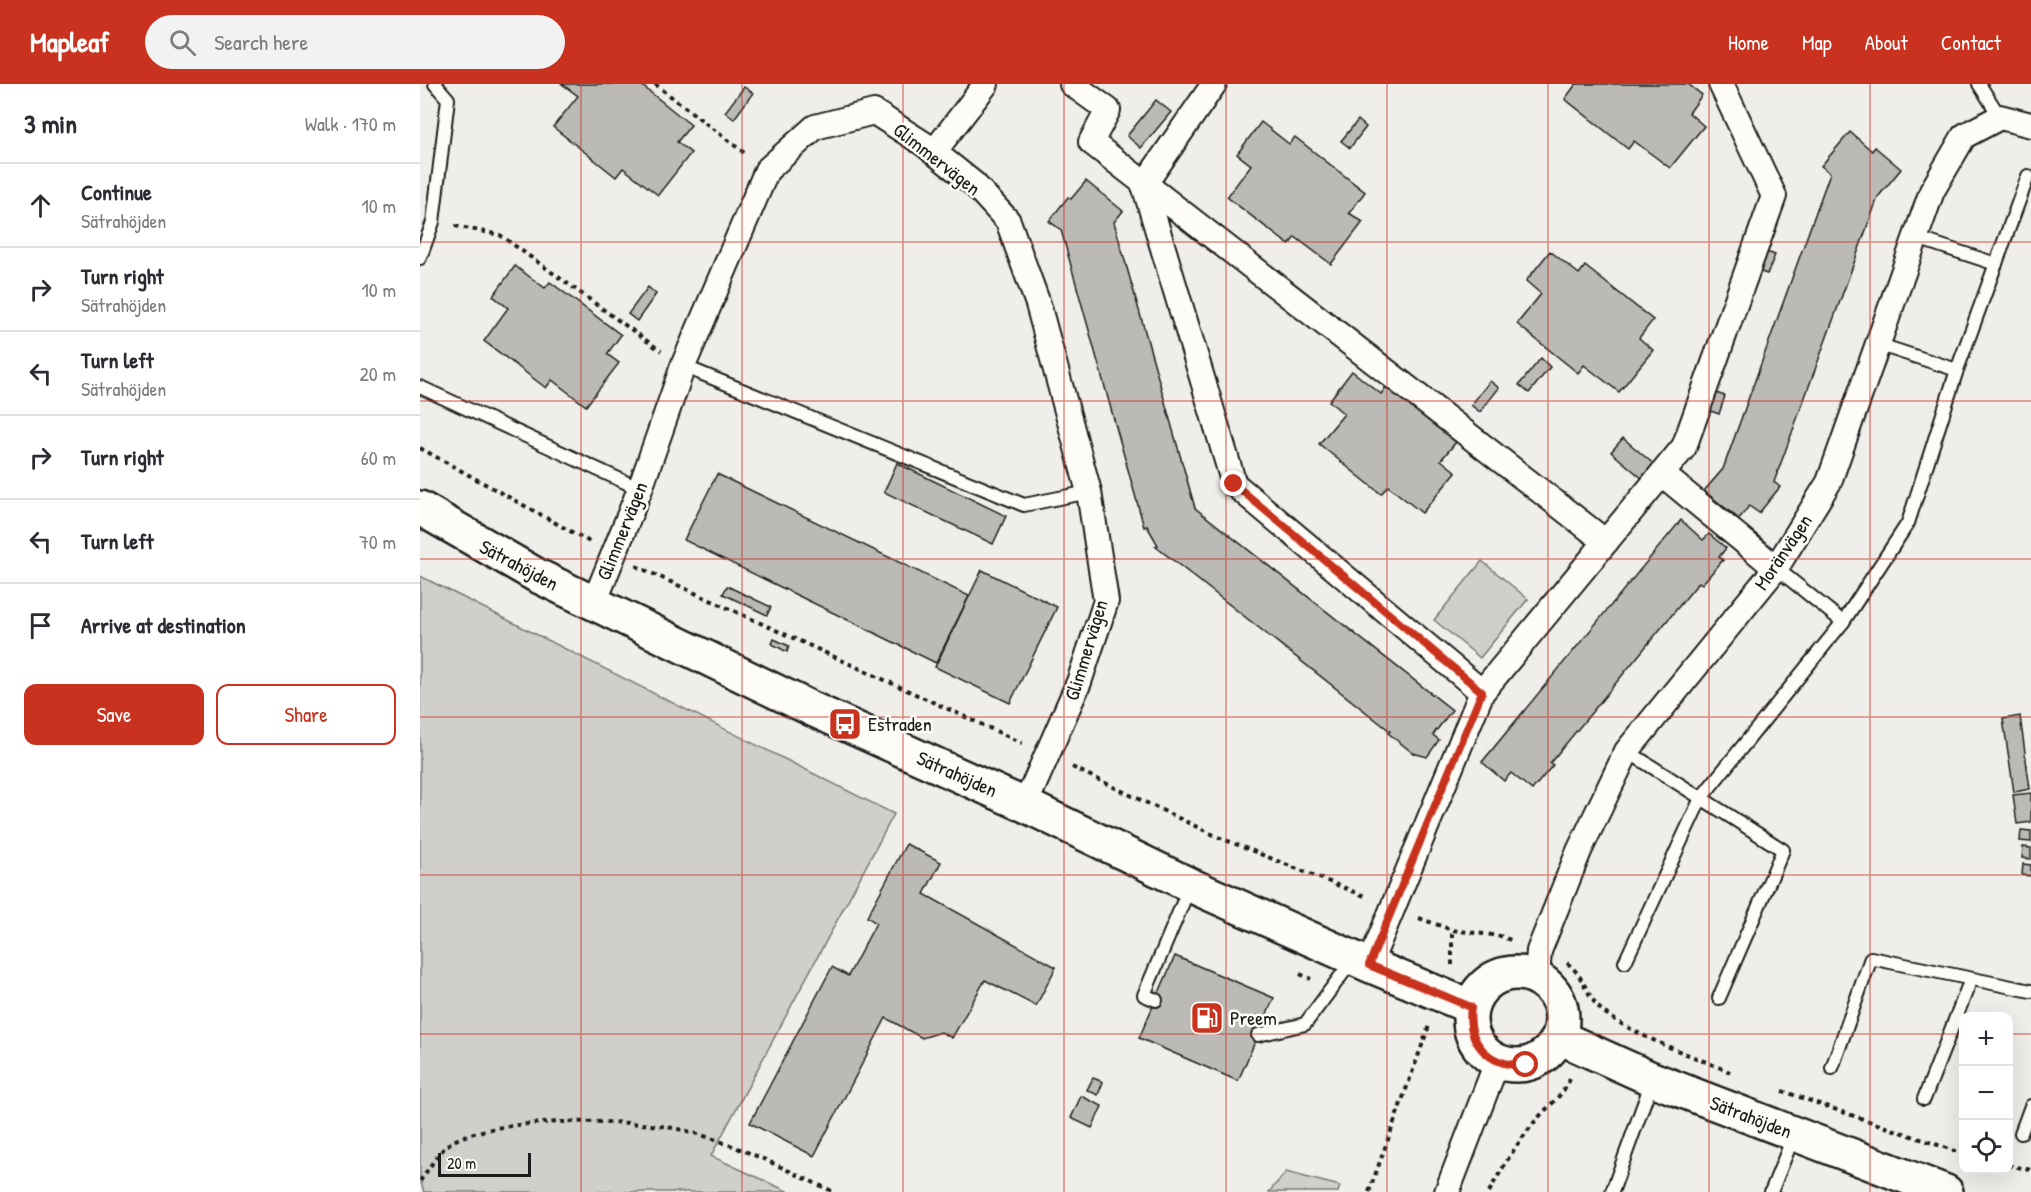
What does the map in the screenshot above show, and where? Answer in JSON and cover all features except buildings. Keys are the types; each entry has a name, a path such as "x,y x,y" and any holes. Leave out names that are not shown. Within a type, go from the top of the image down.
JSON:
{"street":[{"path":"934,152 986,84"},
{"path":"1072,84 1108,110 1091,142 1605,542"},
{"path":"1144,185 1214,84"},
{"path":"1361,961 1394,908 1482,692 1684,447 1774,196 1721,84"},
{"name":"Glimmervägen","path":"594,603 640,489 683,366 767,170 814,127 874,112 934,152 974,184 1008,220 1038,304 1089,492 1106,601 1079,682 1025,805"},
{"path":"2000,117 2031,125"},
{"name":"Moränvägen","path":"1538,964 1579,850 1627,751 1776,568 1829,482 1932,191 1964,136 2000,117"},
{"path":"1144,185 1234,484 1482,692"},
{"path":"1662,474 1776,568"},
{"name":"Sätrahöjden","path":"420,508 536,575 812,709 1025,805 1190,885 1471,1007"},
{"path":"1538,964 1562,1010 1563,1024 1570,1042 1526,1065 1511,1066 1497,1062 1486,1055 1474,1039 1469,1020 1471,1007 1477,994 1497,976 1538,964"},
{"name":"Sätrahöjden","path":"1570,1042 1652,1079 1946,1192"},
{"path":"1447,1192 1497,1062"}],"lane":[{"path":"420,258 433,222 448,99 435,84"},
{"path":"1979,84 2000,117"},
{"path":"1625,962 1701,798 1843,622 1908,523 1957,370 2028,176"},
{"path":"1917,238 1996,264"},
{"path":"1877,344 1957,370"},
{"path":"683,366 1024,505 1089,492"},
{"path":"420,387 640,489"},
{"path":"1776,568 1843,622"},
{"path":"1627,751 1783,850 1719,998"},
{"path":"1156,1000 1144,995 1190,885"},
{"path":"1832,1068 1871,958 2031,992"},
{"path":"1258,1035 1305,1024 1361,961"},
{"path":"1924,1100 1971,979"},
{"path":"1612,1192 1652,1079"},
{"path":"2021,1132 2031,1106"},
{"path":"1771,1192 1794,1134"}],"path":[{"path":"655,84 767,170"},
{"path":"433,222 500,235 683,366"},
{"path":"420,448 614,555 1048,755 1218,837 1452,930 1500,936 1538,964 1577,970 1595,1005 1606,1014 1640,1032 1737,1075"},
{"path":"1490,1192 1503,1165 1534,1122 1569,1084 1570,1042 1606,1014"},
{"path":"1369,1192 1428,1027"},
{"path":"1770,1087 1959,1152"},
{"path":"420,1181 452,1142 489,1131 550,1121 626,1123 686,1130 754,1156 834,1192"},
{"path":"2013,1166 2031,1170"}],"shaded area":[{"path":"1482,561 1528,599 1480,658 1434,620"},
{"path":"420,576 894,814 711,1156 789,1192 424,1192 420,1180"},
{"path":"1286,1172 1340,1186 1338,1192 1269,1192"}],"place":[{"name":"Estraden","path":"845,724"},
{"name":"Preem","path":"1207,1018"}],"route":[{"path":"1234,484 1482,692 1369,965 1471,1007 1469,1020 1471,1033 1477,1045 1486,1055 1497,1062 1511,1066 1526,1065"}]}
